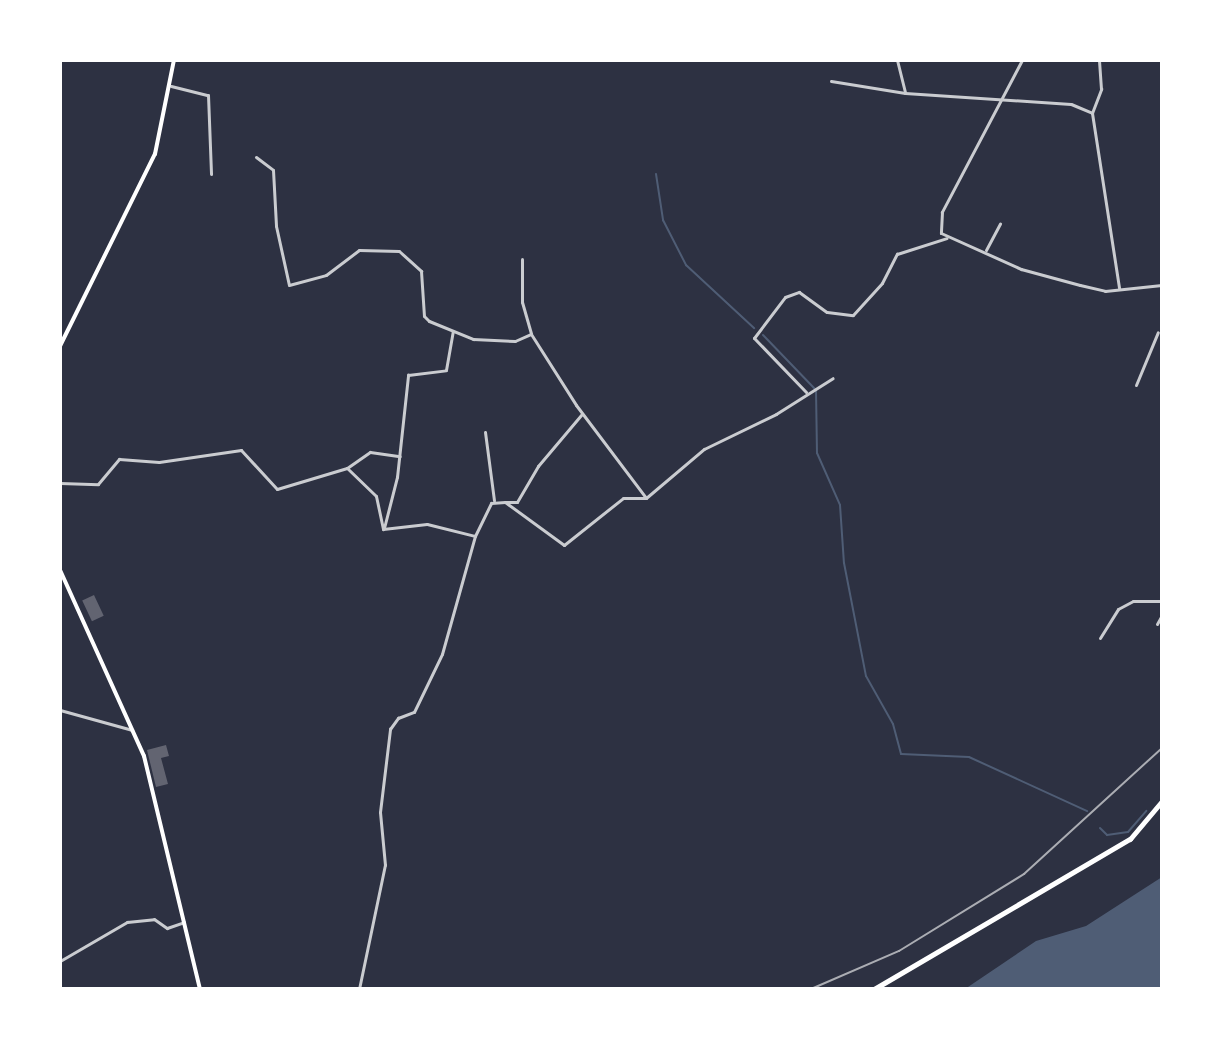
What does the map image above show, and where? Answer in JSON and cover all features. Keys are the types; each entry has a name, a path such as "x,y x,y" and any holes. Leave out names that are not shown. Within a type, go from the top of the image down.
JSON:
{"main road":[{"path":"60,346 155,154 174,60"},
{"path":"60,570 144,756 200,989"},
{"path":"874,989 1130,839 1162,801"}],"street":[{"path":"897,60 905,93"},
{"path":"947,238 938,226 939,218 997,99 1022,60"},
{"path":"1099,60 1101,89 1092,113 1119,288"},
{"path":"831,81 905,93 1071,104 1092,113"},
{"path":"171,86 208,95 211,174"},
{"path":"256,157 273,170 276,226 289,285 326,275 359,250 399,251 421,271 424,316 453,332 491,342 531,334"},
{"path":"986,250 1000,224"},
{"path":"808,391 754,338 785,297 799,292 827,312 853,315 882,283 897,254 947,238 986,250 1046,276 1105,291 1162,285"},
{"path":"522,259 522,302 531,334 582,414 646,498"},
{"path":"1136,385 1160,333 1162,316"},
{"path":"383,529 400,456 408,375 446,370 453,332"},
{"path":"505,502 564,545 623,498 646,498 704,449 776,414 833,378"},
{"path":"494,500 517,502 538,466 582,414"},
{"path":"359,989 385,865 380,812 390,729 398,718 414,712 442,654 475,536 494,500 485,432"},
{"path":"60,483 98,484 119,459 159,462 241,450 277,489 347,468 370,452 400,456"},
{"path":"347,468 376,496 383,529"},
{"path":"383,529 427,524 475,536"},
{"path":"1100,638 1118,609 1133,601 1162,601"},
{"path":"1157,624 1162,615"},
{"path":"60,710 132,730"},
{"path":"60,961 127,922 154,919 167,928 184,922"}],"water":[{"path":"1162,877 1162,989 965,989 1036,941 1086,926"}],"building":[{"path":"94,595 104,616 92,621 82,600"},
{"path":"166,745 169,756 161,758 168,784 156,787 147,750"}],"waterway":[{"path":"656,174 663,220 686,265 754,328"},
{"path":"763,335 816,390 817,453 840,505 844,563 866,676 893,724 901,754 969,757 1087,811"},
{"path":"1100,828 1107,835 1128,832 1146,811"}],"railway":[{"path":"811,989 899,951 1024,874 1162,748"}]}
